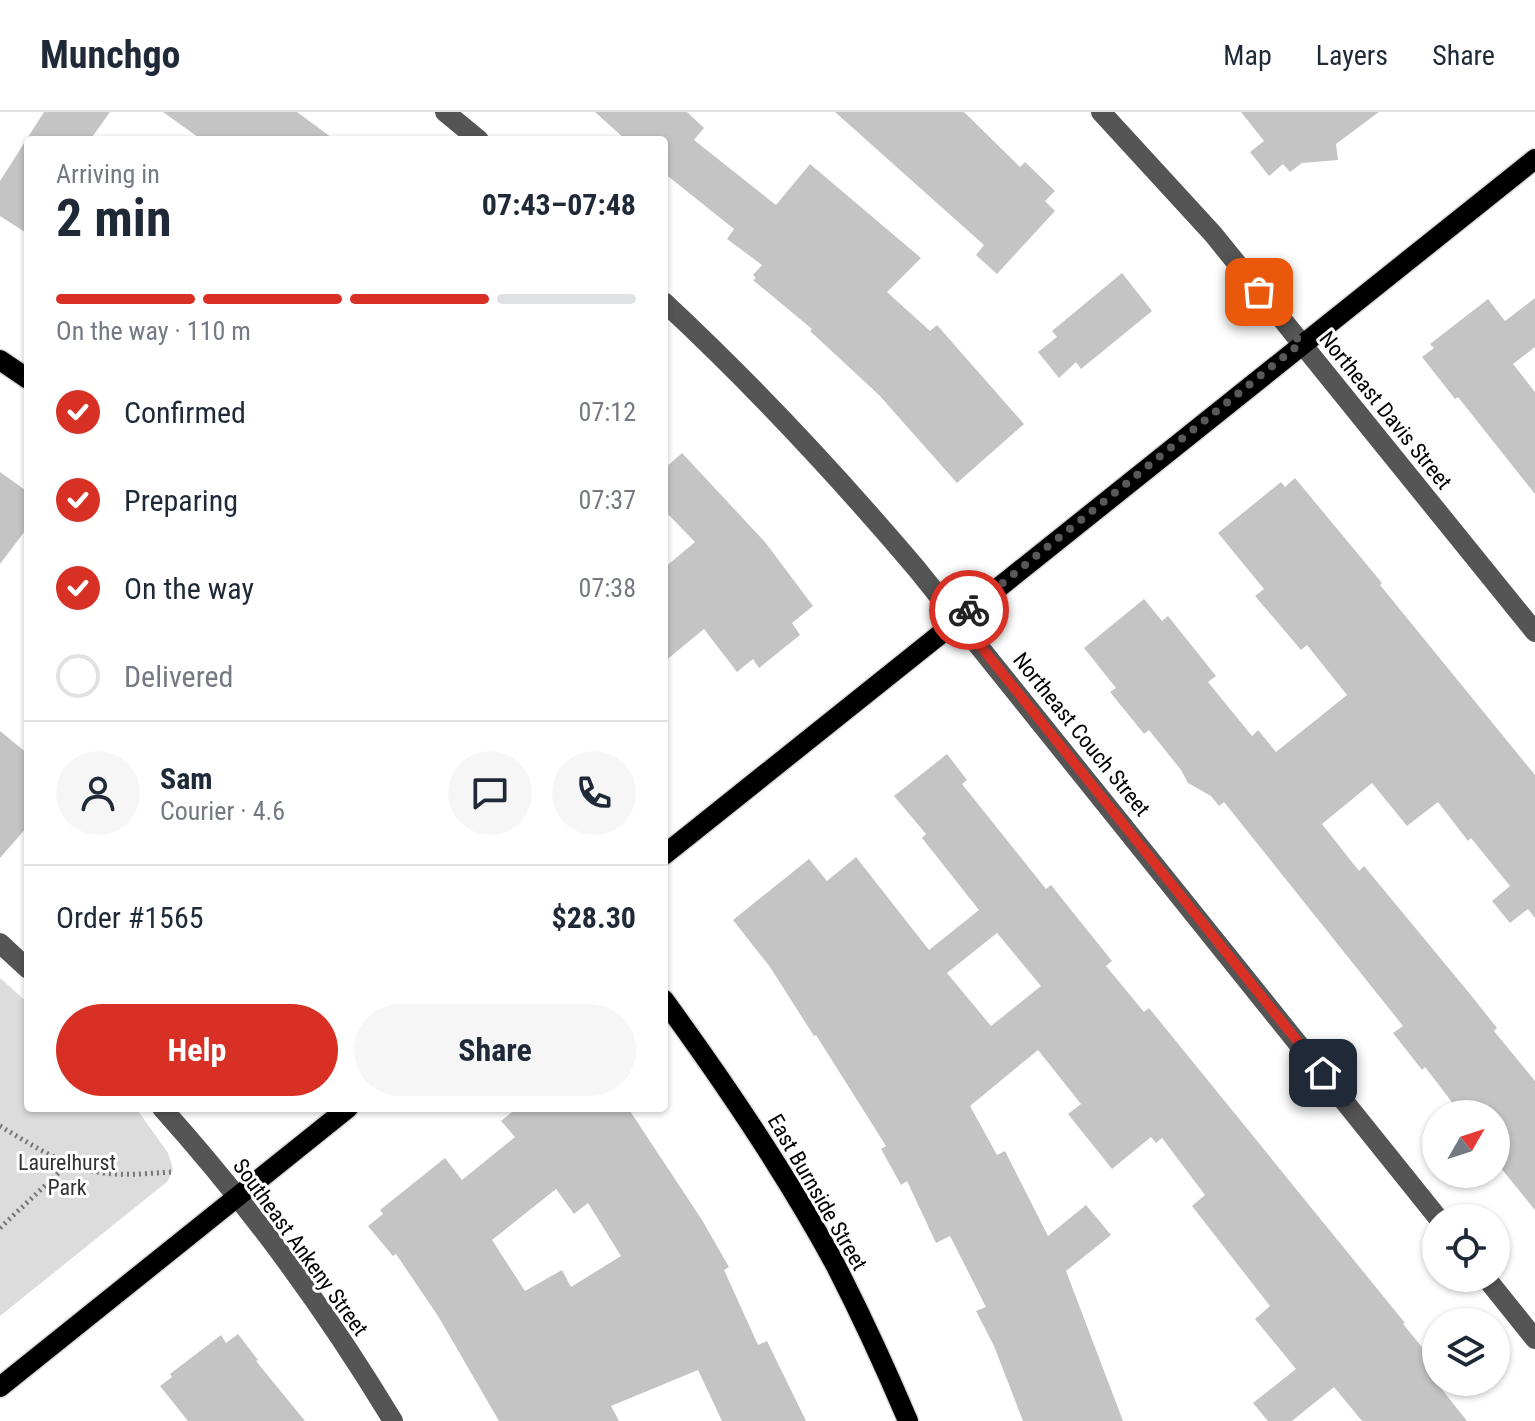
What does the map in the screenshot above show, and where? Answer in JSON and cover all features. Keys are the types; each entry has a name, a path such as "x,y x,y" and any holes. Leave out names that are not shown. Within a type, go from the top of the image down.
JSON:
{"main road":[{"path":"668,852 1535,159"},
{"path":"0,360 24,376"},
{"name":"East Burnside Street","path":"668,1006 748,1121 798,1201 835,1266 908,1421"},
{"path":"0,1387 343,1112"}],"street":[{"path":"445,112 474,136"},
{"name":"Northeast Davis Street","path":"1101,112 1213,234 1535,632"},
{"name":"Northeast Couch Street","path":"668,306 741,374 834,474 958,618 1427,1204"},
{"path":"0,943 24,965"},
{"name":"Southeast Ankeny Street","path":"165,1112 237,1197 319,1308 393,1421"},
{"path":"1497,1292 1535,1339"}],"path":[{"path":"0,1126 45,1153 99,1172 173,1172"},
{"path":"0,1228 69,1163"}],"green space":[{"name":"Laurelhurst Park","path":"0,978 24,999 24,1112 139,1112 168,1153 173,1169 168,1181 0,1316"}],"building":[{"path":"44,112 110,112 93,136 29,136"},
{"path":"163,112 297,112 330,136 196,136"},
{"path":"595,112 687,112 704,128 694,140 776,205 810,164 921,258 887,292 930,331 937,325 1024,424 957,483 879,395 810,331 812,329 753,280 756,278 753,275 762,265 727,239 734,229 668,176 668,136 622,136"},
{"path":"835,112 964,112 1020,167 1025,162 1055,191 1045,201 1055,211 997,274 976,255 984,245"},
{"path":"1241,112 1379,112 1336,144 1338,160 1302,163 1290,172 1283,164 1269,176 1250,152 1264,141"},
{"path":"24,143 24,231 0,216 0,181"},
{"path":"1122,273 1152,311 1081,369 1076,362 1059,378 1038,352 1057,337 1052,331"},
{"path":"1535,298 1535,347 1513,364 1535,392 1535,494 1422,357 1434,348 1430,344 1488,299 1505,321"},
{"path":"682,453 765,542 813,606 792,623 800,635 759,668 753,659 737,672 704,629 668,659 668,565 695,542 668,514 668,465"},
{"path":"0,472 24,489 24,532 0,564"},
{"path":"1295,478 1535,775 1535,918 1528,909 1510,923 1492,901 1510,886 1471,838 1468,841 1438,802 1407,826 1372,783 1322,824 1359,871 1364,866 1470,994 1497,1028 1494,1031 1535,1081 1535,1210 1510,1179 1510,1100 1450,1100 1425,1067 1422,1070 1393,1033 1403,1026 1224,802 1219,806 1211,796 1188,783 1149,730 1144,734 1110,692 1116,688 1084,648 1144,599 1162,621 1168,616 1216,676 1208,682 1252,736 1258,730 1276,752 1347,695 1307,645 1301,650 1255,596 1264,589 1218,533 1281,482 1285,487"},
{"path":"0,731 24,751 24,831 0,858"},
{"path":"947,754 967,780 962,784 1046,889 1051,885 1112,961 1106,966 1144,1012 1149,1008 1405,1323 1422,1347 1422,1396 1447,1396 1467,1421 1362,1421 1334,1387 1292,1421 1268,1421 1253,1403 1296,1369 1255,1319 1270,1306 1192,1206 1205,1195 1162,1138 1156,1143 1151,1137 1112,1169 1068,1114 1081,1104 1038,1050 970,1106 997,1155 1005,1151 1048,1236 1086,1205 1111,1235 1066,1271 1123,1421 1023,1421 994,1346 976,1311 986,1307 950,1236 936,1243 907,1181 901,1185 881,1149 886,1146 770,967 733,920 809,859 827,881 856,857 929,950 979,910 922,838 926,834 894,796","holes":["997,933 1041,986 991,1026 947,973"]},
{"path":"512,1112 631,1112 729,1267 724,1270 758,1345 767,1341 806,1421 722,1421 698,1370 611,1406 619,1421 499,1421 438,1316 396,1254 393,1256 368,1226 383,1214 380,1210 445,1158 462,1180 515,1137 501,1121","holes":["556,1189 574,1214 588,1203 621,1256 571,1287 562,1270 525,1291 492,1240"]},
{"path":"238,1334 305,1421 188,1421 160,1386 172,1377 170,1374 221,1335 226,1343"}],"way so far":[{"path":"969,610 1301,343 1259,292"}],"route":[{"path":"969,610 958,618 1323,1073"}]}
